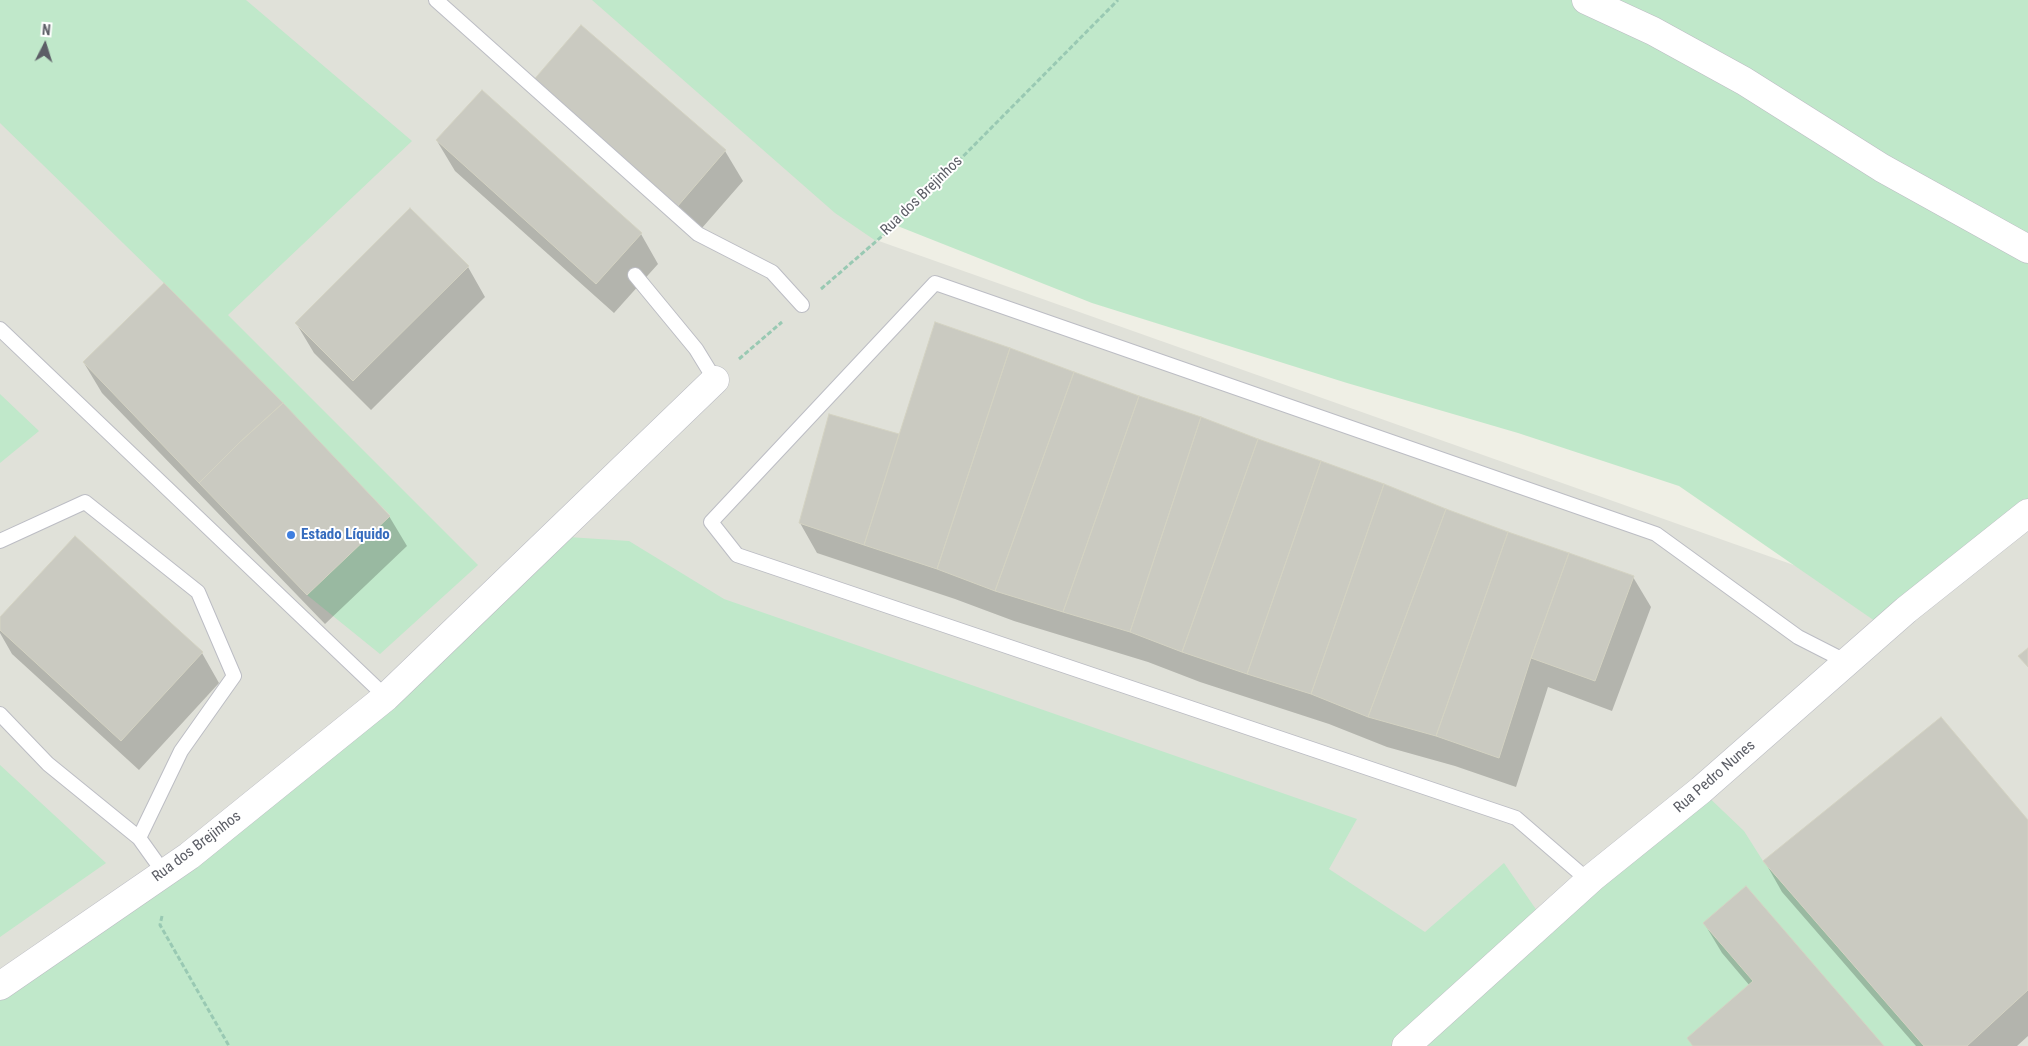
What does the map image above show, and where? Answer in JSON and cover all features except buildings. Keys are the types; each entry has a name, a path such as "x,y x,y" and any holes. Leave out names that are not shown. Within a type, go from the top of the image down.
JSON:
{"street":[{"path":"1586,0 1653,32 1744,81 1882,168 2028,249"},
{"name":"Rua dos Brejinhos","path":"4,976 189,856 386,697 715,380"},
{"name":"Rua Pedro Nunes","path":"1406,1046 1589,881 1701,790 1906,610 2028,513"}],"lane":[{"path":"436,0 698,234 772,272 802,306"},
{"path":"635,275 696,349 715,380"},
{"path":"1589,881 1516,818 737,555 712,522 935,283 1656,534 1798,637 1847,662"},
{"path":"0,329 386,697"},
{"path":"0,541 85,502 198,592 234,676 181,751 139,838"},
{"path":"0,714 48,764 139,838 164,873"}],"path":[{"name":"Rua dos Brejinhos","path":"715,380 895,224 1118,0"},
{"path":"164,873 166,893 160,925 229,1046"}],"shaded area":[{"path":"0,0 631,0 876,240 1884,597 2028,484 2028,1046 0,1046"}],"green space":[{"path":"0,0 246,0 412,141 228,315 478,565 380,654 307,595 390,515 164,283 0,123"},
{"path":"592,0 2028,0 2028,513 1885,628 1679,486 1518,433 1347,383 1092,303 895,225 876,241 835,213"},
{"path":"0,394 39,431 0,463"},
{"path":"553,536 629,541 724,599 1357,819 1329,869 1425,932 1504,863 1544,921 1701,790 1744,831 1763,861 1924,1046 0,1046 0,986 189,856"},
{"path":"0,765 106,863 0,937"}],"place":[{"name":"Estado Líquido","path":"291,535"}]}
